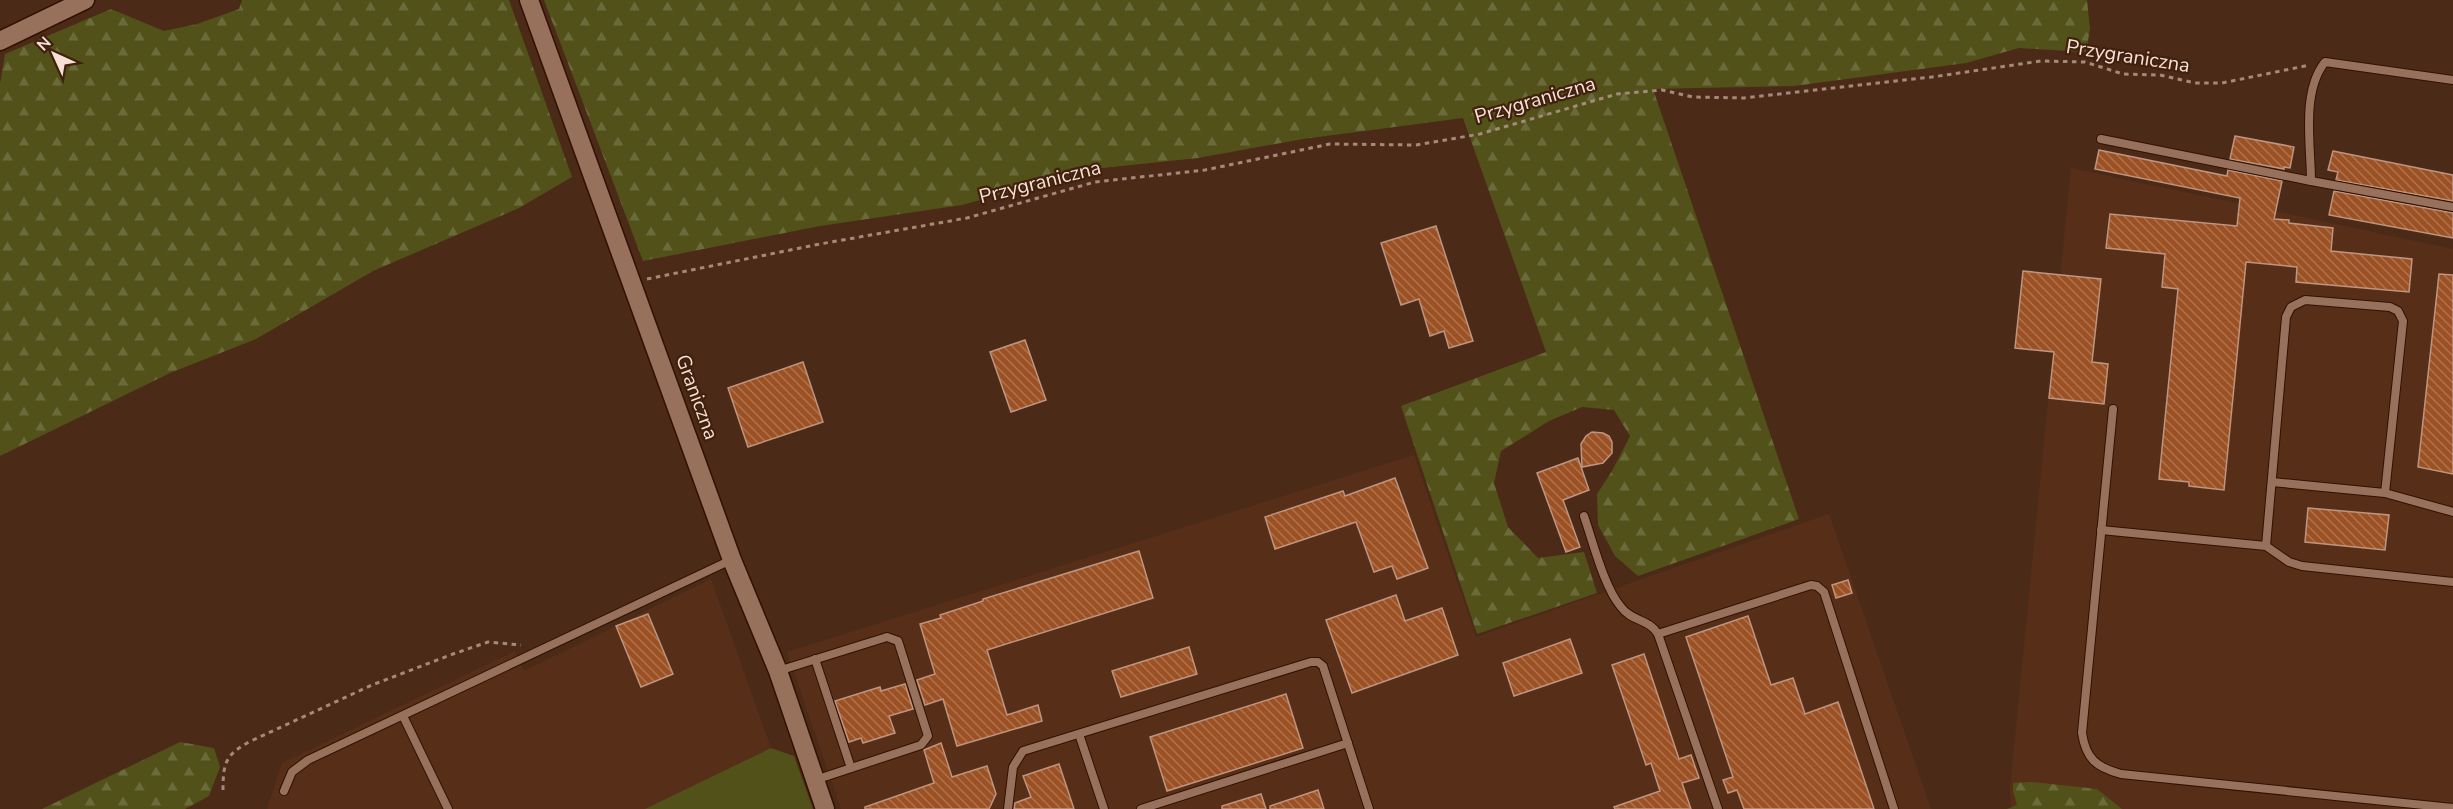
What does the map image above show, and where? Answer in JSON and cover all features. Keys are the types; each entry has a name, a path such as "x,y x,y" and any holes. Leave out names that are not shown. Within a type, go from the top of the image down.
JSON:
{"street":[{"path":"0,40 85,0"},
{"name":"Graniczna","path":"529,0 732,560 778,671 825,809"}],"lane":[{"path":"2311,182 2312,88 2318,71 2325,62 2453,80"},
{"path":"2101,139 2311,182 2453,207"},
{"path":"2266,546 2286,316 2291,307 2305,300 2390,307 2398,311 2403,321 2385,493"},
{"path":"2113,409 2082,733 2085,749 2093,761 2105,770 2121,774 2453,808"},
{"path":"2272,482 2385,493 2453,512"},
{"path":"1584,516 1613,597 1625,613 1652,624 1658,634 1718,809"},
{"path":"2102,530 2266,546 2289,562 2302,566 2453,582"},
{"path":"284,791 292,772 300,764 732,560"},
{"path":"1658,634 1811,585 1821,588 1894,809"},
{"path":"778,671 887,637 897,641 928,736 927,739 921,746 815,780"},
{"path":"815,659 851,768"},
{"path":"1008,809 1013,767 1023,751 1311,662 1318,662 1323,666 1369,809"},
{"path":"403,716 448,809"},
{"path":"1079,734 1104,809"},
{"path":"1141,809 1348,743"}],"path":[{"name":"Przygraniczna","path":"631,283 820,244 967,218 1095,182 1205,170 1330,144 1416,145 1480,134 1617,94 1662,90 1693,97 1744,98 2041,61 2085,62 2123,74 2160,75 2195,83 2222,83 2265,72 2325,62"},
{"path":"223,790 226,760 235,749 372,685 488,642 509,642 542,651"}],"shaded area":[{"path":"2071,168 2453,249 2453,809 2011,809 2010,789"},
{"path":"1414,455 1476,637 1829,514 1931,809 841,809 787,652"},
{"path":"711,579 771,748 646,809 267,809 282,763 515,651 524,671"}],"green space":[{"path":"242,0 509,0 572,177 519,208 373,271 256,339 170,373 0,456 0,84 5,54 111,9 164,31 197,24 239,9"},
{"path":"544,0 2087,0 2090,29 2086,52 2019,48 1966,63 1794,86 1653,89 1799,519 1638,576 1615,556 1598,525 1597,494 1630,436 1614,410 1582,407 1549,421 1501,451 1494,483 1508,527 1538,558 1584,552 1597,593 1477,634 1401,406 1546,352 1463,118 1303,139 1198,158 1093,169 962,205 820,226 643,261"},
{"path":"180,742 214,748 220,767 209,796 185,809 42,809"},
{"path":"771,748 794,756 813,809 645,809"},
{"path":"2031,782 2097,789 2122,809 2007,809 2017,805 2013,783"}],"building":[{"path":"2235,136 2294,147 2290,168 2284,167 2284,169 2230,159"},
{"path":"2099,150 2227,176 2228,170 2282,181 2274,219 2333,228 2331,251 2412,259 2409,292 2296,282 2297,267 2246,262 2224,490 2189,486 2189,482 2159,479 2178,289 2162,287 2165,254 2106,248 2110,214 2237,226 2240,198 2095,169"},
{"path":"2333,151 2453,175 2453,201 2336,180 2338,172 2328,170"},
{"path":"2334,191 2453,213 2453,238 2329,215"},
{"path":"1436,226 1473,341 1449,348 1444,331 1430,336 1419,299 1401,305 1381,243"},
{"path":"2023,271 2101,279 2092,362 2108,364 2104,404 2049,398 2054,352 2015,348"},
{"path":"2439,274 2453,275 2453,474 2418,467"},
{"path":"1025,340 1046,400 1011,412 990,352"},
{"path":"803,362 823,422 748,447 728,388"},
{"path":"1592,432 1609,436 1612,442 1612,453 1603,463 1582,467 1581,444"},
{"path":"1578,458 1589,490 1563,500 1580,547 1566,552 1537,473"},
{"path":"1395,478 1428,568 1397,579 1392,566 1374,572 1356,522 1275,549 1265,517 1343,491 1345,496"},
{"path":"2308,508 2389,515 2385,550 2305,542"},
{"path":"1139,551 1153,598 987,650 1007,715 1038,705 1042,721 957,746 943,699 925,705 917,680 935,674 920,624 941,618 940,615 983,601 983,599"},
{"path":"1848,580 1852,593 1836,598 1832,585"},
{"path":"1396,595 1405,621 1442,608 1458,655 1352,693 1326,620"},
{"path":"648,614 673,674 641,687 616,626"},
{"path":"1748,616 1771,685 1793,678 1805,714 1838,702 1874,809 1744,809 1737,790 1728,793 1723,780 1733,777 1686,637"},
{"path":"1570,639 1582,673 1514,696 1503,663"},
{"path":"1189,647 1197,674 1121,697 1112,671"},
{"path":"1644,654 1679,759 1691,755 1699,778 1682,783 1691,809 1615,809 1614,807 1660,791 1651,763 1646,765 1612,665"},
{"path":"905,684 913,709 889,716 895,733 863,743 861,738 849,742 835,701 880,687 881,691"},
{"path":"1286,694 1303,748 1167,791 1150,737"},
{"path":"941,743 952,777 987,766 996,794 989,809 865,809 865,807 934,783 924,750"},
{"path":"1059,764 1074,809 1014,809 1015,803 1031,797 1023,776"},
{"path":"1318,790 1324,809 1270,809 1270,806"},
{"path":"1261,794 1266,809 1222,809 1222,806"}]}
